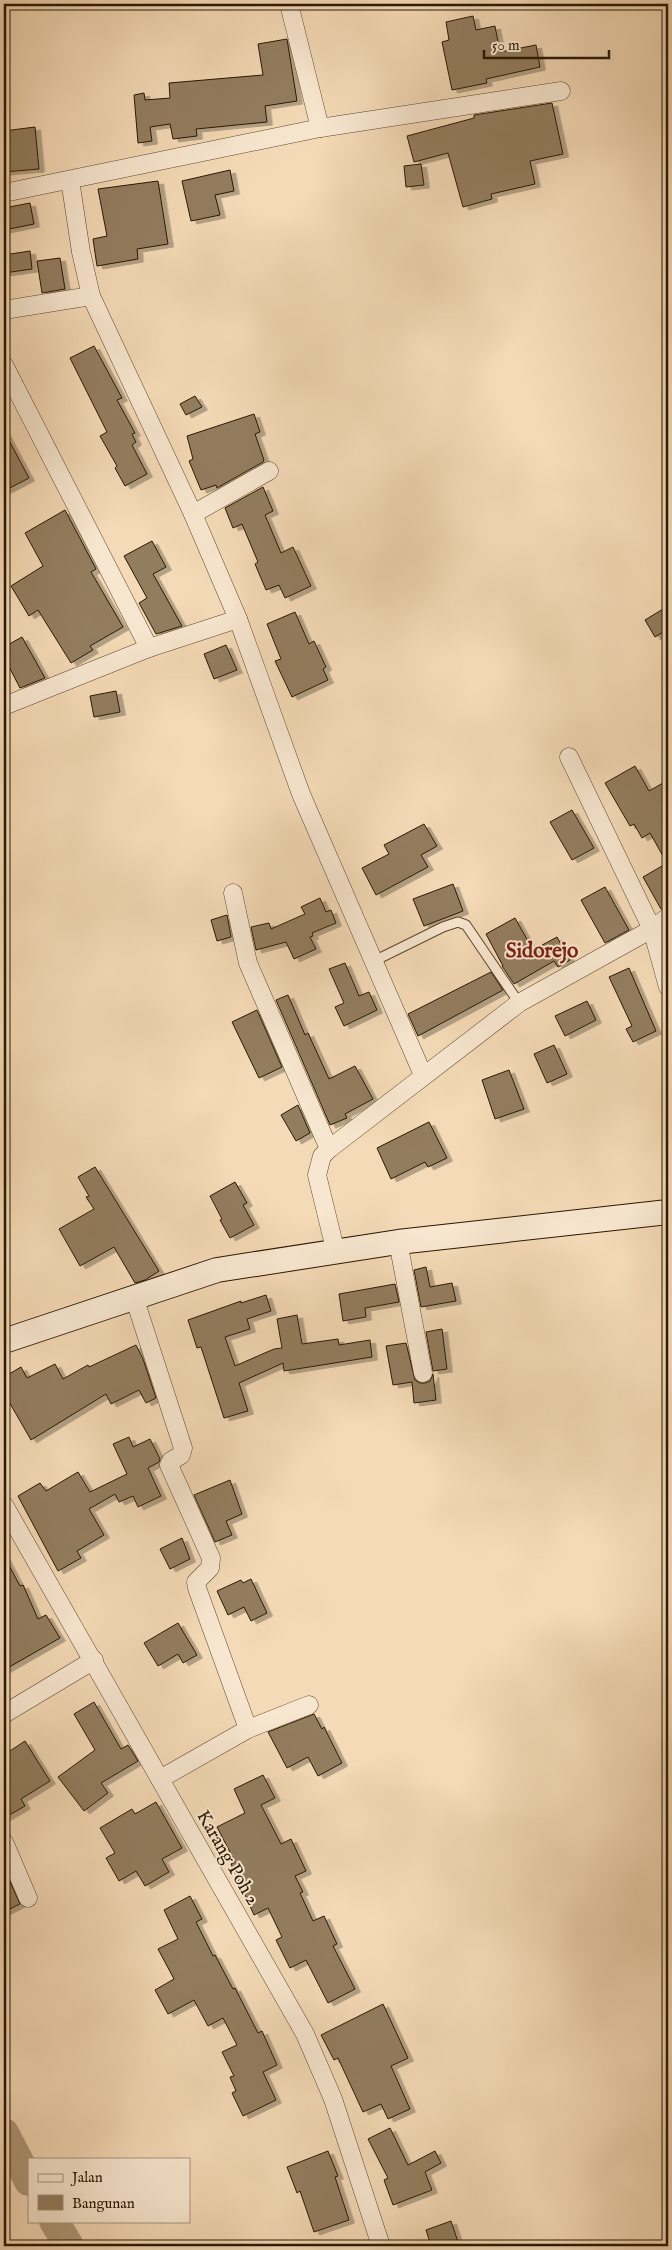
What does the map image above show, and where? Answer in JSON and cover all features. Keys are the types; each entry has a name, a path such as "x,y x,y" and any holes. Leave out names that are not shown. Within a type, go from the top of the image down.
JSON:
{"main road":[{"path":"4,1341 217,1270 398,1242 668,1212"}],"street":[{"path":"289,4 320,128"},
{"path":"4,193 320,128 561,91"},
{"path":"70,180 81,252 91,296 193,514 238,619 301,794 423,1075"},
{"path":"4,310 91,296"},
{"path":"4,365 149,648"},
{"path":"193,514 269,471"},
{"path":"4,706 149,648 238,619"},
{"path":"569,757 652,929 668,987"},
{"path":"233,893 248,963 329,1148"},
{"path":"336,1253 317,1175 322,1156 329,1148 519,1003 652,929 668,917"},
{"path":"398,1242 423,1373"},
{"path":"134,1297 184,1448 181,1455 171,1461 170,1465 211,1558 210,1568 196,1582 197,1588 248,1729"},
{"name":"Karang Poh 2","path":"4,1505 94,1660 305,2034 333,2099 381,2246"},
{"path":"4,1714 94,1660"},
{"path":"160,1779 248,1729 309,1706"},
{"path":"4,1842 28,1898"}],"lane":[{"path":"374,961 443,927 458,922 466,925 519,1003"}],"building":[{"path":"473,16 476,30 495,26 500,52 536,45 540,67 486,79 487,83 452,90 442,42 449,40 446,22"},
{"path":"287,39 297,101 265,106 267,122 196,129 197,136 173,139 170,124 150,127 152,141 138,143 134,95 144,93 145,100 170,98 169,83 263,75 258,44"},
{"path":"552,103 563,154 530,161 535,184 491,194 492,199 463,207 448,153 414,162 407,136 474,118 474,115"},
{"path":"35,127 39,169 4,172 4,131"},
{"path":"421,164 424,185 406,187 404,166"},
{"path":"230,170 234,191 215,195 220,215 191,221 182,181"},
{"path":"158,181 168,244 137,249 138,259 97,266 93,239 107,236 98,189"},
{"path":"30,203 34,224 4,230 4,208"},
{"path":"30,251 32,269 4,273 4,255"},
{"path":"60,258 65,289 42,293 37,261"},
{"path":"94,346 122,398 117,400 135,433 132,434 136,442 132,445 147,474 125,486 115,468 117,466 100,436 107,432 70,358"},
{"path":"195,396 202,407 186,415 180,404"},
{"path":"254,414 260,432 255,434 264,460 263,462 217,488 216,485 201,490 189,461 193,459 187,436"},
{"path":"4,431 29,478 4,491"},
{"path":"263,487 273,511 265,515 281,553 293,547 311,586 285,598 279,585 266,590 255,564 258,562 242,524 233,528 225,508"},
{"path":"65,510 96,569 91,572 123,627 90,646 93,650 71,663 38,610 29,616 11,586 43,566 25,533"},
{"path":"152,541 166,567 153,574 182,626 156,634 139,603 147,598 124,556"},
{"path":"668,606 668,629 655,637 645,620"},
{"path":"295,612 309,644 314,641 326,667 323,669 328,680 292,697 275,661 281,659 267,624"},
{"path":"22,637 45,678 20,688 4,657 4,647"},
{"path":"226,645 237,670 214,679 204,654"},
{"path":"116,691 120,712 94,717 90,696"},
{"path":"635,766 649,791 668,780 668,865 650,833 642,838 634,824 630,826 605,783"},
{"path":"572,810 594,848 572,860 550,822"},
{"path":"424,824 437,846 421,855 428,867 376,895 362,868 389,854 384,845"},
{"path":"662,866 668,876 668,907 661,909 643,877"},
{"path":"453,884 463,911 424,926 413,899"},
{"path":"605,887 629,930 605,943 581,900"},
{"path":"320,898 326,912 331,910 336,923 312,933 313,936 310,937 316,949 294,959 286,942 256,950 251,927 269,923 271,929 305,914 301,907"},
{"path":"227,915 231,937 217,941 211,920"},
{"path":"515,918 533,950 557,937 570,960 558,967 554,961 514,984 502,966 486,934"},
{"path":"345,963 359,996 369,992 377,1010 344,1026 335,1007 344,1003 329,969"},
{"path":"629,968 656,1031 633,1042 626,1029 632,1026 609,977"},
{"path":"491,972 503,990 418,1036 408,1014"},
{"path":"288,995 305,1035 308,1033 329,1079 355,1066 373,1099 345,1114 347,1118 330,1125 276,1000"},
{"path":"587,1001 596,1020 565,1036 555,1016"},
{"path":"257,1010 282,1067 259,1078 232,1022"},
{"path":"554,1045 567,1074 547,1083 534,1054"},
{"path":"509,1070 524,1109 495,1119 482,1080"},
{"path":"298,1105 310,1133 296,1141 281,1115"},
{"path":"429,1122 447,1158 428,1167 425,1162 391,1179 377,1148"},
{"path":"95,1167 159,1271 145,1280 135,1283 114,1247 80,1266 59,1229 94,1209 86,1197 89,1196 78,1177"},
{"path":"235,1182 247,1203 243,1205 254,1225 230,1238 210,1196"},
{"path":"426,1267 430,1287 452,1283 456,1301 421,1307 414,1270"},
{"path":"395,1284 399,1302 365,1308 366,1317 343,1321 339,1294"},
{"path":"266,1295 271,1311 247,1319 250,1329 225,1337 235,1366 274,1349 282,1348 277,1319 297,1315 302,1344 338,1339 339,1345 370,1340 372,1357 284,1371 283,1363 239,1383 248,1411 224,1418 201,1347 197,1348 188,1320 241,1301 241,1303"},
{"path":"442,1329 447,1369 433,1371 426,1332"},
{"path":"406,1343 415,1380 425,1383 430,1381 433,1374 436,1400 414,1403 412,1382 393,1385 386,1346"},
{"path":"136,1345 143,1359 156,1398 146,1403 139,1390 111,1404 106,1394 31,1440 4,1393 4,1377 21,1367 27,1378 55,1364 63,1379 88,1365 89,1367"},
{"path":"129,1437 133,1447 150,1439 160,1459 159,1462 148,1468 161,1496 138,1507 133,1496 119,1502 115,1494 89,1509 104,1535 77,1551 81,1558 58,1571 18,1496 40,1483 46,1491 78,1472 90,1492 127,1474 113,1444"},
{"path":"230,1480 242,1514 226,1521 232,1535 215,1542 194,1495"},
{"path":"182,1538 190,1559 170,1569 160,1549"},
{"path":"4,1556 20,1586 23,1585 38,1619 46,1615 60,1638 4,1670 4,1623 8,1621 4,1612"},
{"path":"251,1579 267,1613 251,1621 244,1607 228,1615 217,1591 241,1580 243,1583"},
{"path":"178,1623 197,1655 183,1663 178,1654 158,1666 144,1643"},
{"path":"94,1702 121,1749 128,1745 138,1761 101,1783 108,1793 84,1811 58,1777 95,1750 74,1714"},
{"path":"314,1714 322,1729 324,1727 342,1763 318,1776 308,1757 287,1768 268,1732"},
{"path":"25,1741 50,1781 21,1799 25,1806 4,1818 4,1755"},
{"path":"263,1775 275,1798 261,1805 281,1844 291,1839 306,1871 295,1876 303,1892 300,1893 313,1921 324,1916 337,1944 333,1946 355,1989 328,2003 306,1960 290,1968 276,1940 282,1937 268,1908 254,1915 231,1864 235,1862 217,1827 245,1813 234,1789"},
{"path":"156,1802 182,1848 162,1859 169,1872 145,1886 136,1871 119,1881 106,1858 115,1853 100,1828 132,1809 135,1814"},
{"path":"4,1868 20,1904 4,1912"},
{"path":"190,1896 202,1919 196,1922 213,1956 215,1955 233,1989 235,1988 258,2033 262,2031 277,2065 263,2072 276,2100 243,2116 232,2093 236,2091 230,2077 234,2076 222,2052 237,2045 223,2018 208,2026 194,2000 168,2014 155,1990 174,1979 158,1949 178,1939 164,1910"},
{"path":"383,2004 408,2058 391,2066 410,2109 388,2119 381,2104 363,2112 338,2058 334,2060 321,2035"},
{"path":"390,2128 408,2165 435,2151 441,2163 425,2172 432,2190 393,2205 384,2180 388,2178 368,2139"},
{"path":"328,2151 338,2176 335,2177 349,2220 314,2232 300,2191 297,2193 287,2167"},
{"path":"451,2221 458,2242 446,2246 431,2246 426,2230"}],"waterway":[{"path":"4,2133 28,2179"},
{"path":"55,2222 69,2246"}],"district":[{"name":"Sidorejo","path":"542,950"}]}
